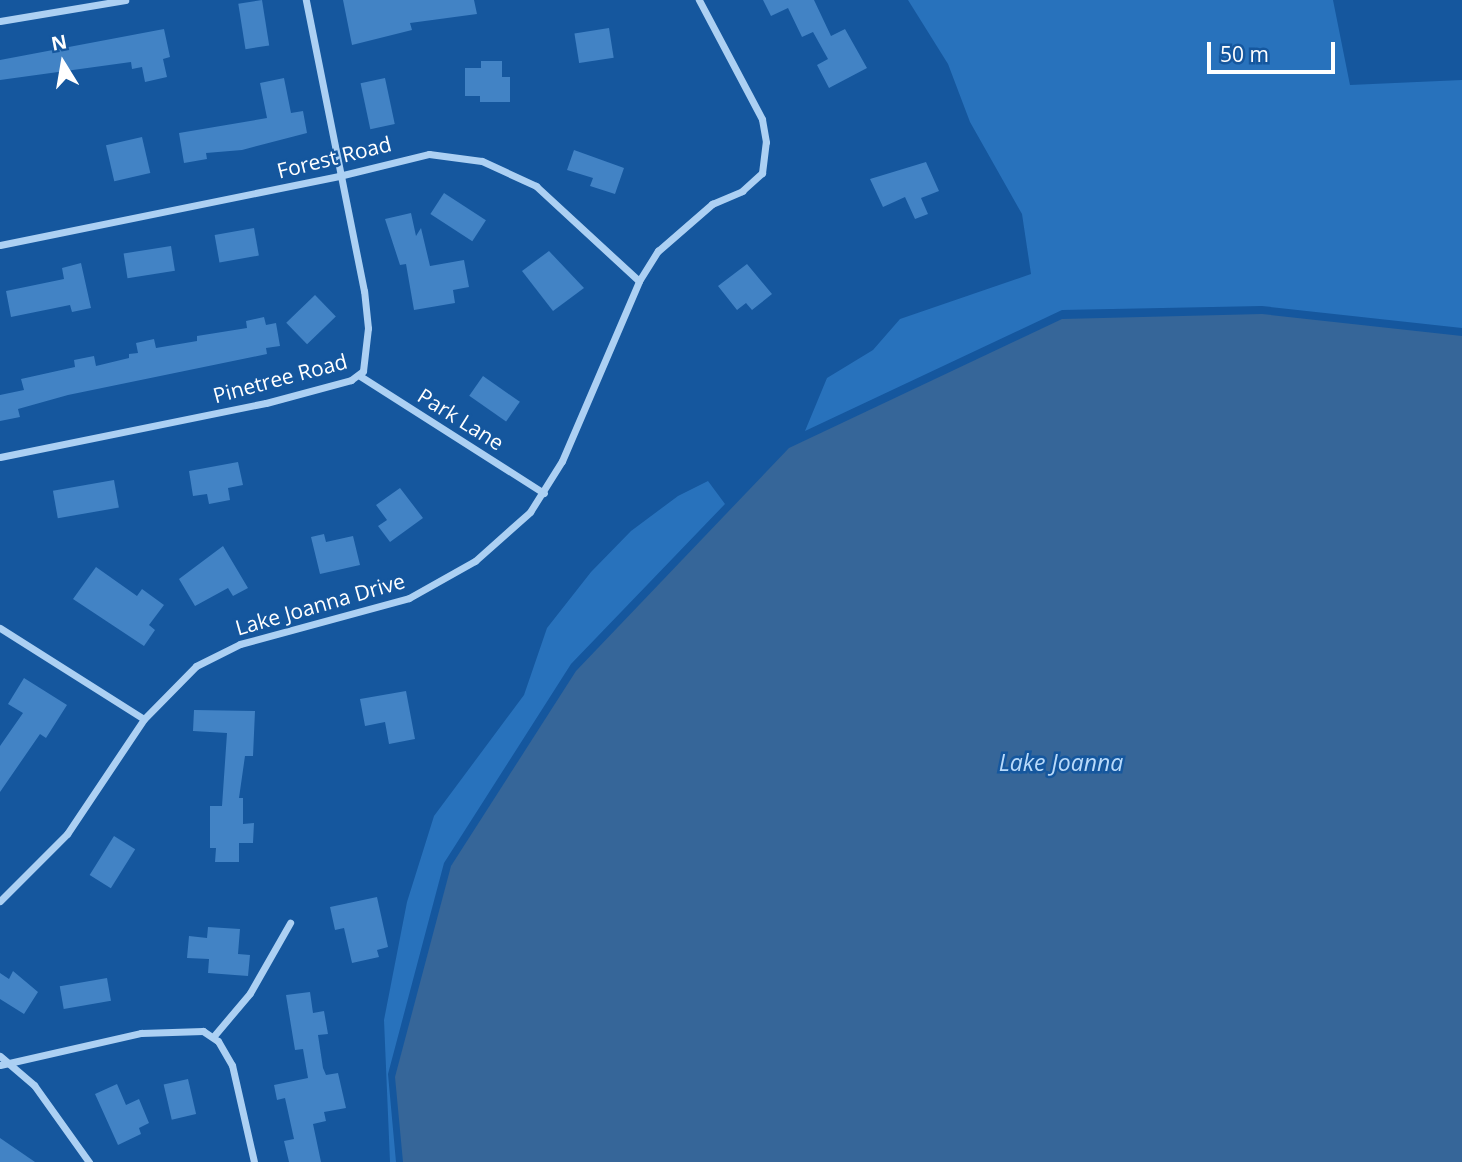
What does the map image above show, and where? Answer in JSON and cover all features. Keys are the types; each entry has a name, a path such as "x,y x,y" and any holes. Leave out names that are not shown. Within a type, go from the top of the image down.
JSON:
{"street":[{"path":"0,21 125,0"},
{"name":"Pinetree Road","path":"0,457 266,403 360,376 366,357 367,316 306,0"},
{"name":"Lake Joanna Drive","path":"0,901 67,834 144,719 196,666 223,651 409,598 443,581 510,533 544,493 603,372 639,281 680,228 760,176 766,142 762,119 699,0"},
{"name":"Forest Road","path":"0,245 339,176 429,154 482,161 536,186 639,281"},
{"name":"Park Lane","path":"360,376 544,493"},
{"path":"0,628 144,719"},
{"path":"213,1037 250,993 290,923"},
{"path":"4,1065 141,1033 197,1030 213,1037 232,1065 254,1162"},
{"path":"0,1056 4,1065 34,1085 89,1162"}],"shaded area":[{"path":"908,0 1333,0 1350,85 1462,80 1462,328 1262,306 1062,310 805,431 827,378 873,350 900,319 1031,274 1022,214 970,122 948,64"},
{"path":"708,481 725,504 571,664 444,863 388,1074 396,1162 390,1162 384,1020 407,902 434,816 524,695 547,628 591,572 631,531 678,496"}],"water":[{"name":"Lake Joanna","path":"1262,314 1462,336 1462,1162 403,1162 395,1077 451,866 576,671 789,448 1062,319"}],"building":[{"path":"262,0 269,45 245,49 238,4"},
{"path":"343,0 474,0 477,14 410,23 412,30 352,45"},
{"path":"763,0 814,0 831,36 845,29 867,68 829,88 817,65 828,59 813,32 802,37 788,8 771,16"},
{"path":"609,28 614,58 579,63 574,33"},
{"path":"164,29 170,57 163,59 167,77 145,82 142,67 132,69 131,62 0,80 0,60"},
{"path":"481,61 502,61 502,77 510,77 510,102 480,102 480,96 465,96 465,68 481,68"},
{"path":"284,78 291,113 303,111 307,133 242,150 206,153 207,159 184,163 179,133 267,118 260,83"},
{"path":"385,78 395,124 370,129 361,83"},
{"path":"142,137 150,173 114,181 106,145"},
{"path":"574,150 624,168 615,194 590,186 593,178 567,170"},
{"path":"926,162 939,191 921,198 928,214 915,219 905,197 883,207 870,179"},
{"path":"444,193 486,220 472,241 430,214"},
{"path":"411,213 416,236 421,228 430,266 464,260 469,287 453,290 455,303 414,310 406,264 400,265 385,219"},
{"path":"254,228 259,256 219,263 215,235"},
{"path":"171,246 175,271 128,278 124,254"},
{"path":"549,251 584,288 553,311 522,271"},
{"path":"81,263 91,308 72,312 70,305 11,317 6,291 64,279 62,268"},
{"path":"747,264 772,294 752,310 746,303 737,310 718,286"},
{"path":"315,295 336,317 307,344 286,323"},
{"path":"264,317 266,325 276,323 280,346 266,348 267,354 68,395 18,409 20,417 0,421 0,395 24,390 21,379 75,367 74,360 94,356 96,366 129,358 129,354 138,353 136,343 154,339 156,348 197,341 197,336 247,328 246,321"},
{"path":"483,376 520,402 506,421 469,396"},
{"path":"238,462 243,485 228,488 230,500 209,504 207,494 193,496 189,471"},
{"path":"114,480 119,508 58,518 53,491"},
{"path":"400,488 423,518 390,542 378,526 387,520 376,505"},
{"path":"324,534 326,542 353,536 360,565 320,574 311,537"},
{"path":"223,546 248,588 233,596 228,588 195,606 179,579"},
{"path":"96,567 137,596 142,589 164,605 149,625 155,630 144,646 73,599"},
{"path":"24,678 67,705 46,738 40,734 0,792 0,746 23,713 8,704"},
{"path":"406,691 415,739 389,744 385,722 365,726 360,699"},
{"path":"194,710 255,711 253,756 245,756 239,798 243,798 243,824 254,823 253,843 239,843 239,862 215,862 216,848 210,848 210,806 222,806 227,733 193,731"},
{"path":"114,836 135,849 111,888 90,875"},
{"path":"377,897 388,947 377,950 379,957 352,963 344,928 335,930 330,907"},
{"path":"208,927 240,929 238,954 250,955 248,976 208,973 209,959 187,958 189,936 207,938"},
{"path":"13,971 38,992 24,1014 0,999 0,973 9,979"},
{"path":"107,978 111,1001 64,1009 60,986"},
{"path":"310,992 313,1013 324,1011 328,1034 318,1035 323,1068 326,1075 338,1073 346,1108 324,1112 326,1121 313,1124 321,1162 289,1162 284,1141 294,1139 285,1098 277,1100 274,1085 308,1078 303,1049 295,1050 286,995"},
{"path":"188,1079 196,1114 172,1120 164,1085"},
{"path":"117,1084 126,1105 139,1099 149,1123 139,1128 141,1134 118,1145 95,1094"},
{"path":"0,1138 35,1162 0,1162"}]}
